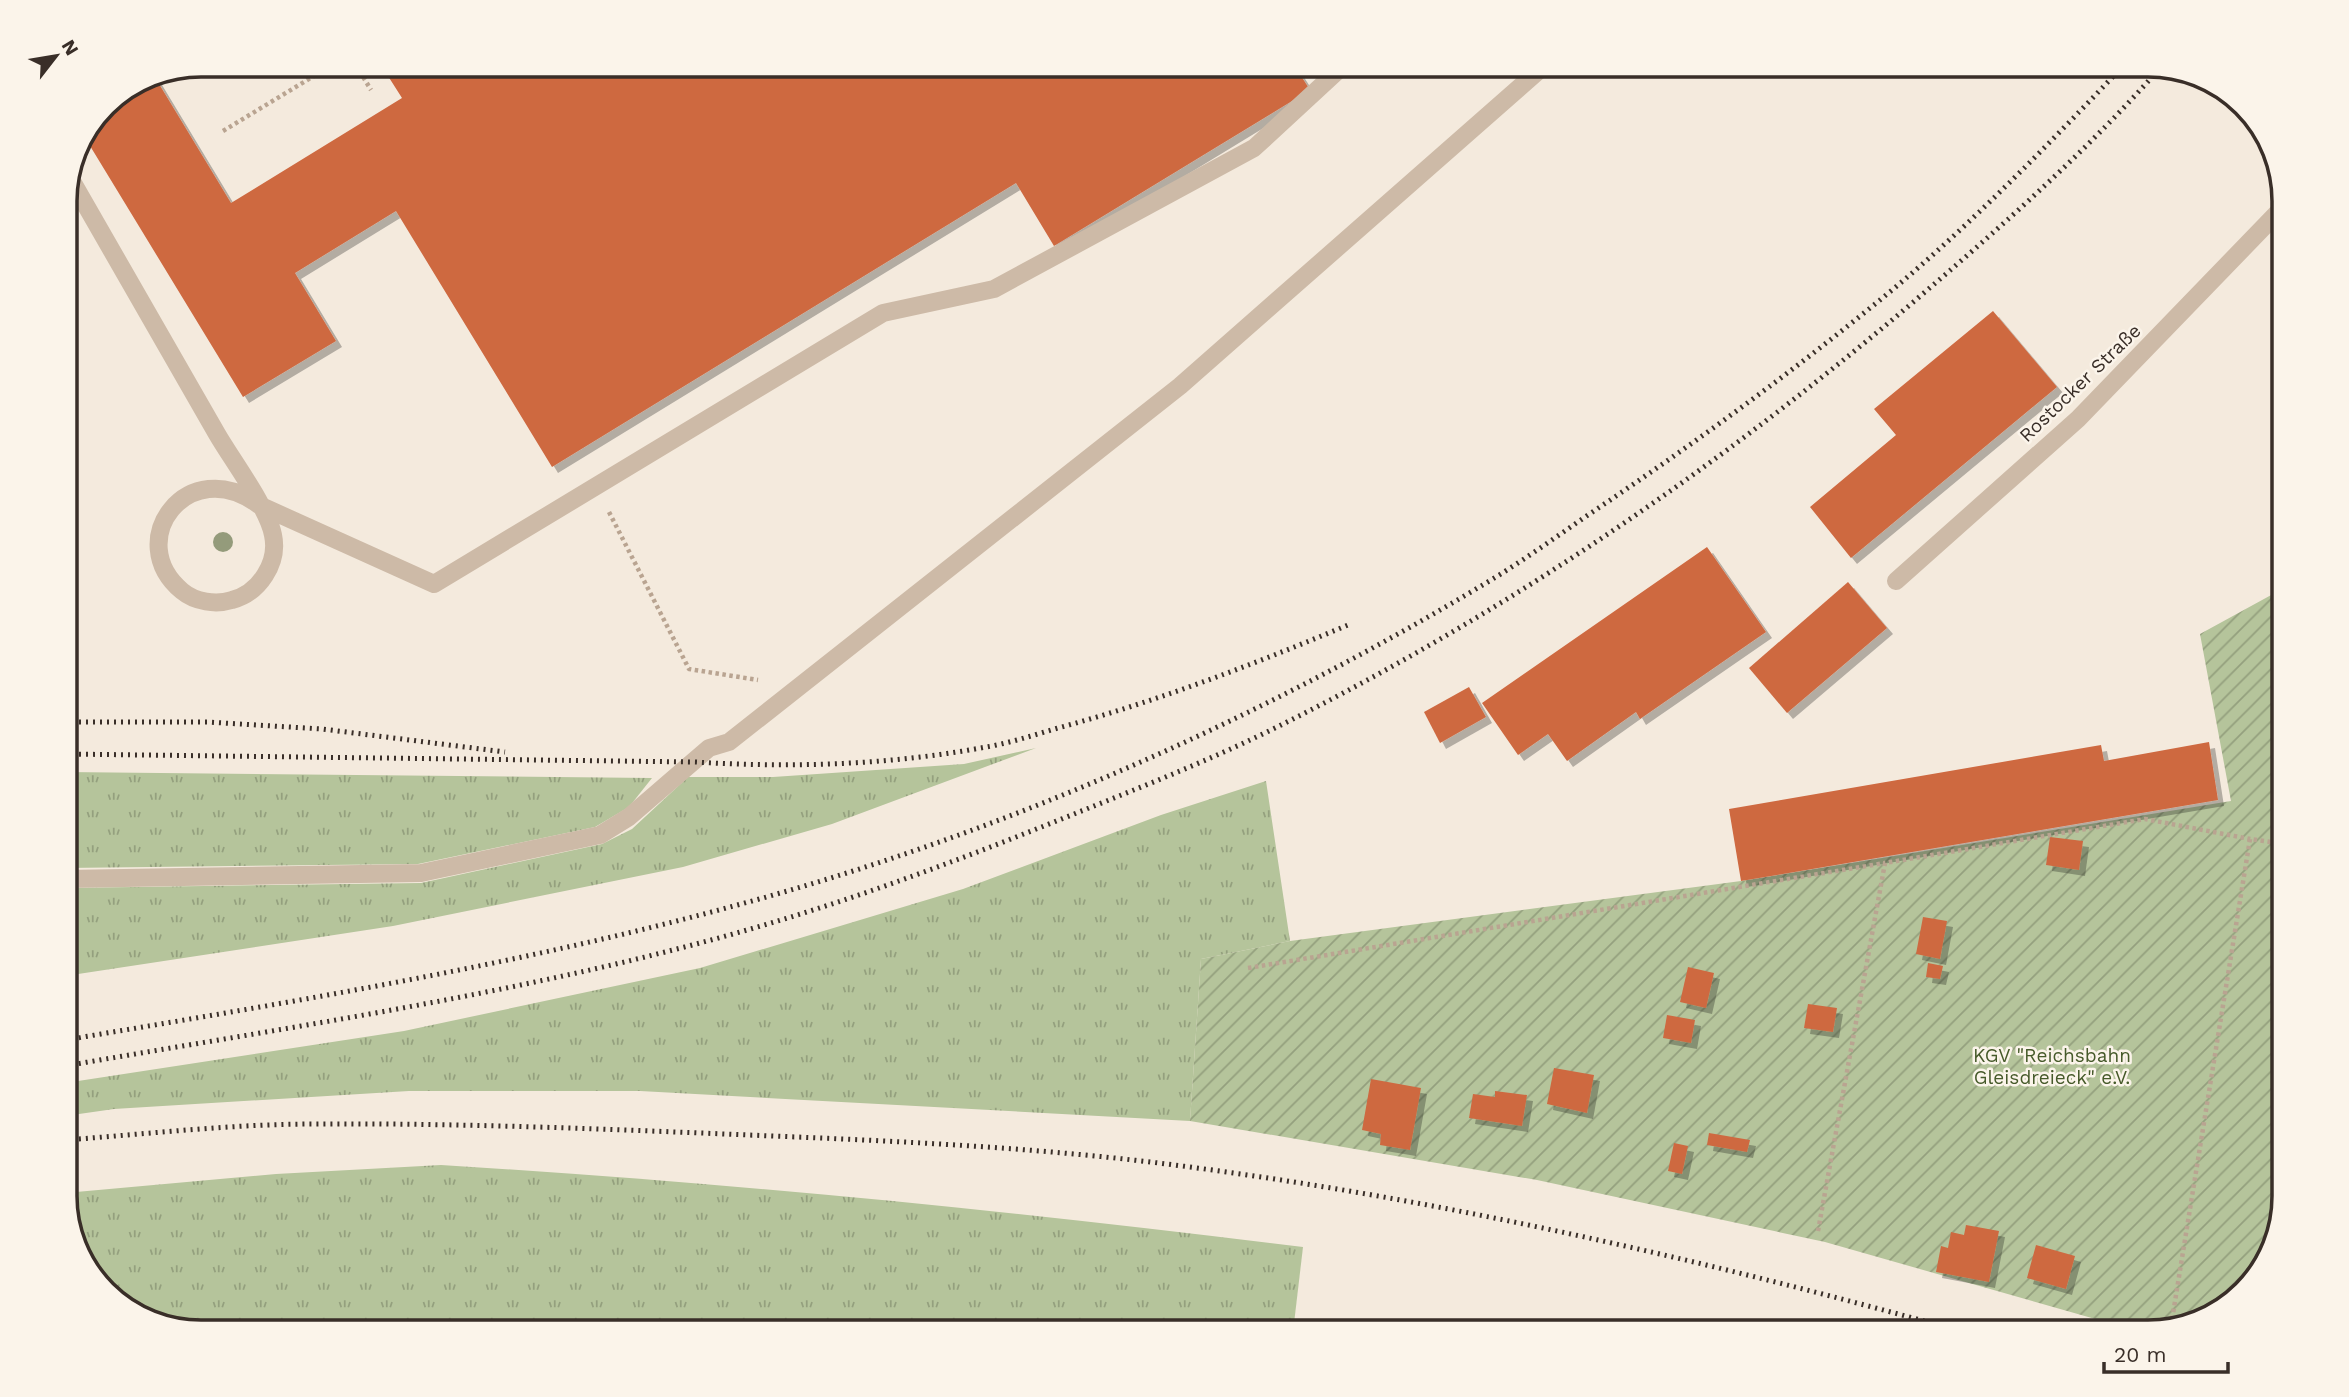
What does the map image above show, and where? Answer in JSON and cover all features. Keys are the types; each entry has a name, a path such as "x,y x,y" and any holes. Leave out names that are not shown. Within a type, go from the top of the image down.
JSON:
{"street":[{"path":"77,190 259,505 274,537 274,555 268,572 257,586 244,596 214,603 184,593 173,582 159,553 159,536 164,519 175,505 190,493 208,488 235,491 259,505 434,584 884,313 994,289 1254,148 1331,77"},
{"path":"77,879 421,873 600,835 629,817 709,748 729,742 1180,386 1531,77"},
{"name":"Rostocker Straße","path":"1896,581 2078,419 2272,218"}],"path":[{"path":"223,131 312,77"},
{"path":"363,77 371,90"},
{"path":"597,486 689,669 754,677 781,700"},
{"path":"1248,968 2145,819 2272,842"},
{"path":"2172,1317 2250,839"},
{"path":"1818,1231 1885,863"}],"green space":[{"name":"KGV \"Reichsbahn Gleisdreieck\" e.V.","path":"2272,595 2271,1212 2263,1243 2246,1271 2236,1284 2195,1311 2164,1319 2099,1320 1825,1242 1537,1180 1190,1121 1201,959 1290,941 1741,881 2231,801 2200,634"},
{"path":"1036,748 832,824 683,867 393,926 77,974 77,888 421,883 602,844 632,829 688,777 773,777 964,764"},
{"path":"77,772 652,778 629,807 595,827 418,864 77,868"},
{"path":"1266,781 1290,941 1201,959 1190,1121 640,1091 409,1091 114,1109 77,1114 77,1081 404,1031 700,968 963,889 1161,815"},
{"path":"441,1165 657,1180 873,1199 1303,1247 1294,1320 201,1320 154,1311 113,1284 90,1251 79,1220 77,1192 276,1174"}],"building":[{"path":"389,77 1302,77 1310,90 1054,246 1016,183 552,467 396,211 295,273 336,341 243,397 90,146 113,113 132,98 159,84 231,203 402,98"},
{"path":"1993,311 2057,387 1851,558 1810,507 1896,435 1874,409"},
{"path":"1707,547 1766,632 1640,719 1636,712 1567,761 1548,734 1518,755 1482,703"},
{"path":"1848,582 1887,628 1787,713 1749,668"},
{"path":"1469,687 1486,717 1440,743 1424,712"},
{"path":"2209,742 2218,800 1741,881 1729,809 2101,745 2104,761"},
{"path":"2050,837 2083,841 2079,870 2046,865"},
{"path":"1923,917 1947,921 1940,959 1916,954"},
{"path":"1928,963 1943,966 1940,979 1926,977"},
{"path":"1688,967 1714,973 1706,1008 1680,1002"},
{"path":"1808,1004 1837,1008 1833,1032 1804,1028"},
{"path":"1667,1015 1695,1020 1691,1043 1663,1038"},
{"path":"1554,1068 1594,1075 1587,1113 1547,1104"},
{"path":"1371,1079 1421,1088 1410,1150 1380,1145 1381,1134 1362,1130"},
{"path":"1495,1091 1527,1095 1522,1126 1469,1118 1473,1094 1495,1097"},
{"path":"1709,1133 1750,1140 1747,1152 1707,1145"},
{"path":"1674,1143 1688,1146 1682,1174 1668,1171"},
{"path":"1966,1225 1999,1231 1989,1282 1936,1272 1941,1246 1948,1248 1951,1232 1964,1235"},
{"path":"2036,1245 2075,1256 2066,1289 2027,1278"}],"railway":[{"path":"77,1038 405,981 574,946 741,904 936,843 1127,768 1221,725 1313,680 1491,580 1737,411 1845,328 1944,245 2112,77"},
{"path":"77,1064 498,990 669,951 754,928 877,889 958,859 1158,780 1262,734 1371,678 1454,631 1616,529 1694,474 1845,359 1950,271 2073,158 2152,77"},
{"path":"77,754 768,765 841,764 914,758 1004,743 1132,706 1348,625"},
{"path":"77,722 207,722 322,729 505,752"},
{"path":"77,1139 253,1126 424,1124 858,1140 1128,1159 1281,1180 1478,1215 1674,1257 1920,1320"}]}
